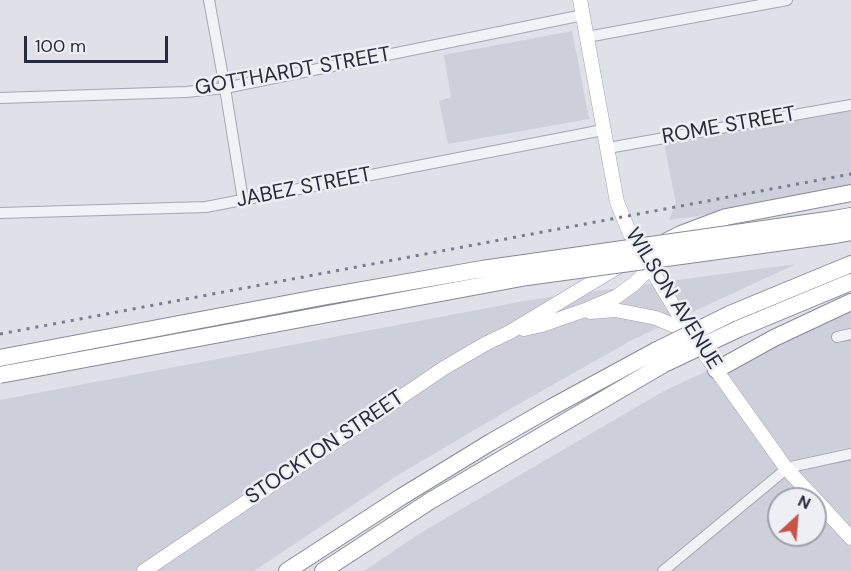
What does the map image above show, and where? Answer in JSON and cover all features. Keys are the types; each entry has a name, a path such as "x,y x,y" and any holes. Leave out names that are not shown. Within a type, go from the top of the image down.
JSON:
{"highway":[{"path":"641,253 681,234 726,217 851,193"},
{"path":"0,358 482,269 843,225"},
{"path":"0,375 527,277 843,225"},
{"path":"287,571 391,503 552,407 851,264"},
{"path":"734,321 851,282"},
{"path":"716,370 774,338 851,302"},
{"path":"323,571 660,357"}],"main road":[{"name":"WILSON AVENUE","path":"580,0 617,202 630,234 716,370 786,468 804,487"},
{"name":"STOCKTON STREET","path":"144,571 444,368 510,332 641,253"},
{"name":"STOCKTON STREET","path":"510,332 542,325 616,297 650,268"},
{"path":"576,313 615,310 656,318 690,332"},
{"name":"WILSON AVENUE","path":"827,512 851,538"}],"street":[{"path":"209,0 243,200"},
{"path":"587,37 787,0"},
{"name":"GOTTHARDT STREET","path":"0,98 186,92 225,88 583,15"},
{"name":"ROME STREET","path":"608,148 851,105"},
{"name":"JABEZ STREET","path":"0,213 206,207 603,130"},
{"path":"837,337 851,334"},
{"path":"663,571 786,468 851,454"}],"shaded area":[{"path":"572,31 589,119 448,144 439,101 451,97 444,55"},
{"path":"851,108 851,194 669,220 676,204 664,143"},
{"path":"796,264 632,340 517,405 398,475 254,571 0,571 0,400 530,300"},
{"path":"851,308 851,571 364,571 422,532 664,391 805,325"}],"railway":[{"path":"0,334 851,174"}]}
